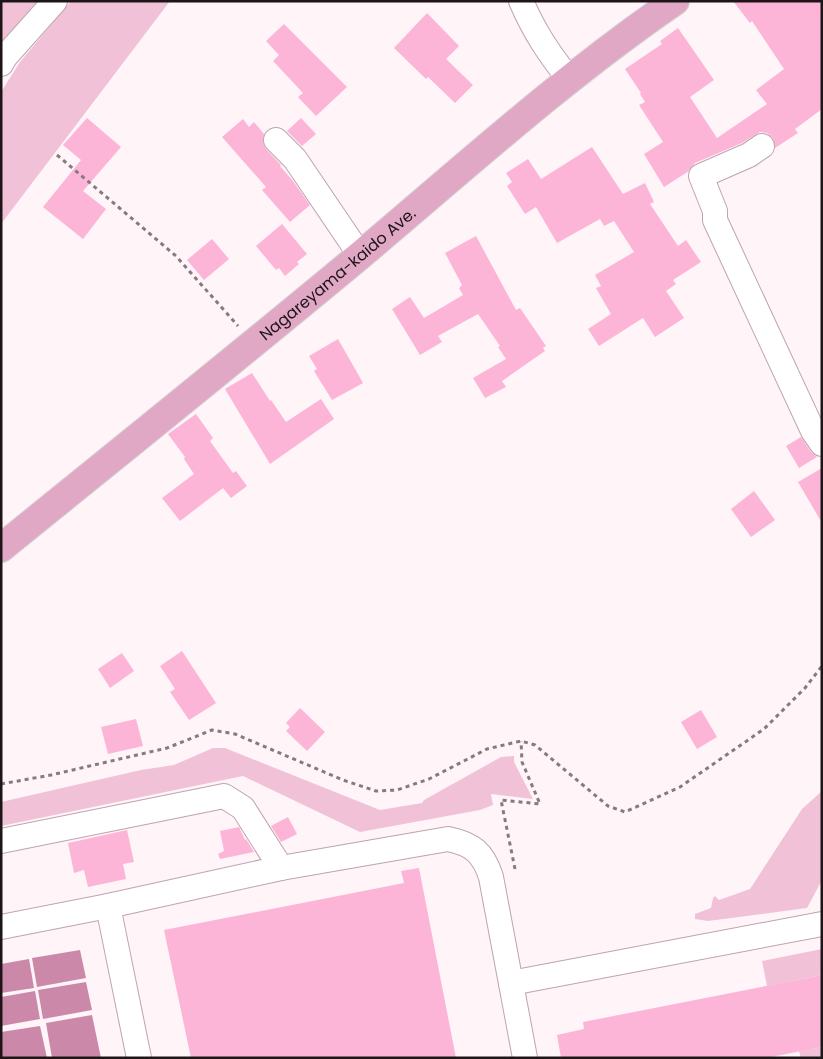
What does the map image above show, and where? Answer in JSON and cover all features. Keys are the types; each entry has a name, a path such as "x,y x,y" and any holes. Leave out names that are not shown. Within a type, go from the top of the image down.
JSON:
{"main road":[{"name":"Nagareyama-kaido Ave.","path":"1,548 360,255 569,79 675,1"}],"street":[{"path":"1,64 55,1"},
{"path":"521,1 543,45 569,79"},
{"path":"276,140 295,159 360,255"},
{"path":"762,146 750,155 701,176 714,211 715,220 813,431 822,444"},
{"path":"1,841 224,796 244,808 280,868"},
{"path":"1,926 108,906 280,868 448,839 464,842 479,852 491,876 526,1058"},
{"path":"108,906 139,1058"},
{"path":"511,983 822,924"}],"path":[{"path":"57,154 176,256 253,343"},
{"path":"1,784 51,775 167,748 212,730 235,734 313,768 368,788 397,790 429,779 487,750 520,741 535,744 608,806 625,812 680,787 764,729 805,688 822,666"},
{"path":"491,876 515,870 501,800 540,804 522,762 520,741"}],"shaded area":[{"path":"1,1 44,1 1,49"},
{"path":"71,1 170,1 1,224 1,92 20,62"},
{"path":"213,748 225,748 380,810 422,803 424,800 501,757 514,756 514,762 533,799 491,794 493,805 480,810 360,832 243,776 1,826 1,802 141,770 174,765"},
{"path":"822,791 822,880 807,908 708,921 695,919 695,914 711,908 715,896 719,900 750,889 802,809"},
{"path":"822,949 822,975 767,986 762,961"},
{"path":"80,950 86,978 37,987 32,958"},
{"path":"29,959 34,988 1,993 1,964"},
{"path":"86,982 92,1010 43,1019 38,990"},
{"path":"35,991 40,1019 1,1026 1,997"},
{"path":"92,1015 101,1058 52,1058 46,1023"},
{"path":"40,1026 47,1058 1,1058 1,1032"},
{"path":"822,1047 822,1058 801,1058 799,1051"}],"building":[{"path":"733,1 822,1 822,109 795,129 798,133 775,148 773,138 767,133 760,132 742,143 695,163 689,171 664,187 644,154 663,142 639,105 645,102 625,69 662,44 660,41 678,28 714,80 690,97 717,138 767,104 756,90 784,69 752,21 750,23"},
{"path":"427,13 459,46 446,59 473,85 455,103 428,77 426,79 394,48"},
{"path":"284,24 347,87 316,116 298,97 303,93 273,61 279,55 266,41"},
{"path":"87,118 121,147 83,191 106,209 83,239 43,207 81,160 63,145"},
{"path":"301,118 316,134 302,146 287,131"},
{"path":"243,119 249,127 254,122 264,134 263,143 266,149 281,165 310,205 290,222 262,190 266,187 222,137"},
{"path":"592,147 623,194 645,183 654,202 650,204 678,246 686,240 701,262 673,280 676,284 666,291 684,318 655,337 643,318 599,346 588,329 611,314 596,288 601,286 595,275 634,252 614,221 604,226 600,219 557,243 536,207 525,214 507,186 512,182 506,173 528,159 541,179"},
{"path":"282,224 307,254 285,276 279,268 276,270 256,246"},
{"path":"476,236 516,310 520,308 546,346 543,348 545,351 502,381 506,387 485,398 473,378 506,359 498,347 500,346 478,314 438,336 442,342 420,355 392,309 410,297 424,318 463,295 459,288 462,285 445,253"},
{"path":"212,239 229,259 204,280 187,260"},
{"path":"338,339 363,383 332,400 314,371 317,369 309,356"},
{"path":"252,373 286,422 321,399 334,419 270,464 225,389"},
{"path":"196,414 213,438 210,441 233,473 236,471 247,486 231,498 223,488 180,521 162,498 194,474 184,459 185,457 168,434"},
{"path":"801,437 811,452 817,457 799,468 786,446"},
{"path":"822,468 822,523 798,482"},
{"path":"754,491 775,520 751,537 731,509"},
{"path":"182,651 216,703 189,720 170,692 175,689 160,666"},
{"path":"122,653 134,671 110,688 98,669"},
{"path":"300,708 325,732 307,751 286,731 290,727 286,723"},
{"path":"701,710 717,737 697,749 681,722"},
{"path":"136,719 143,746 108,754 101,727"},
{"path":"288,817 297,834 281,842 271,826"},
{"path":"239,827 245,840 254,852 220,859 218,854 224,851 220,831"},
{"path":"127,830 134,862 123,864 126,879 88,887 84,870 74,873 68,843"},
{"path":"419,868 456,1058 191,1058 164,930 404,883 401,871"},
{"path":"822,975 822,1047 766,1058 561,1058 557,1035 584,1029 583,1022"}]}
